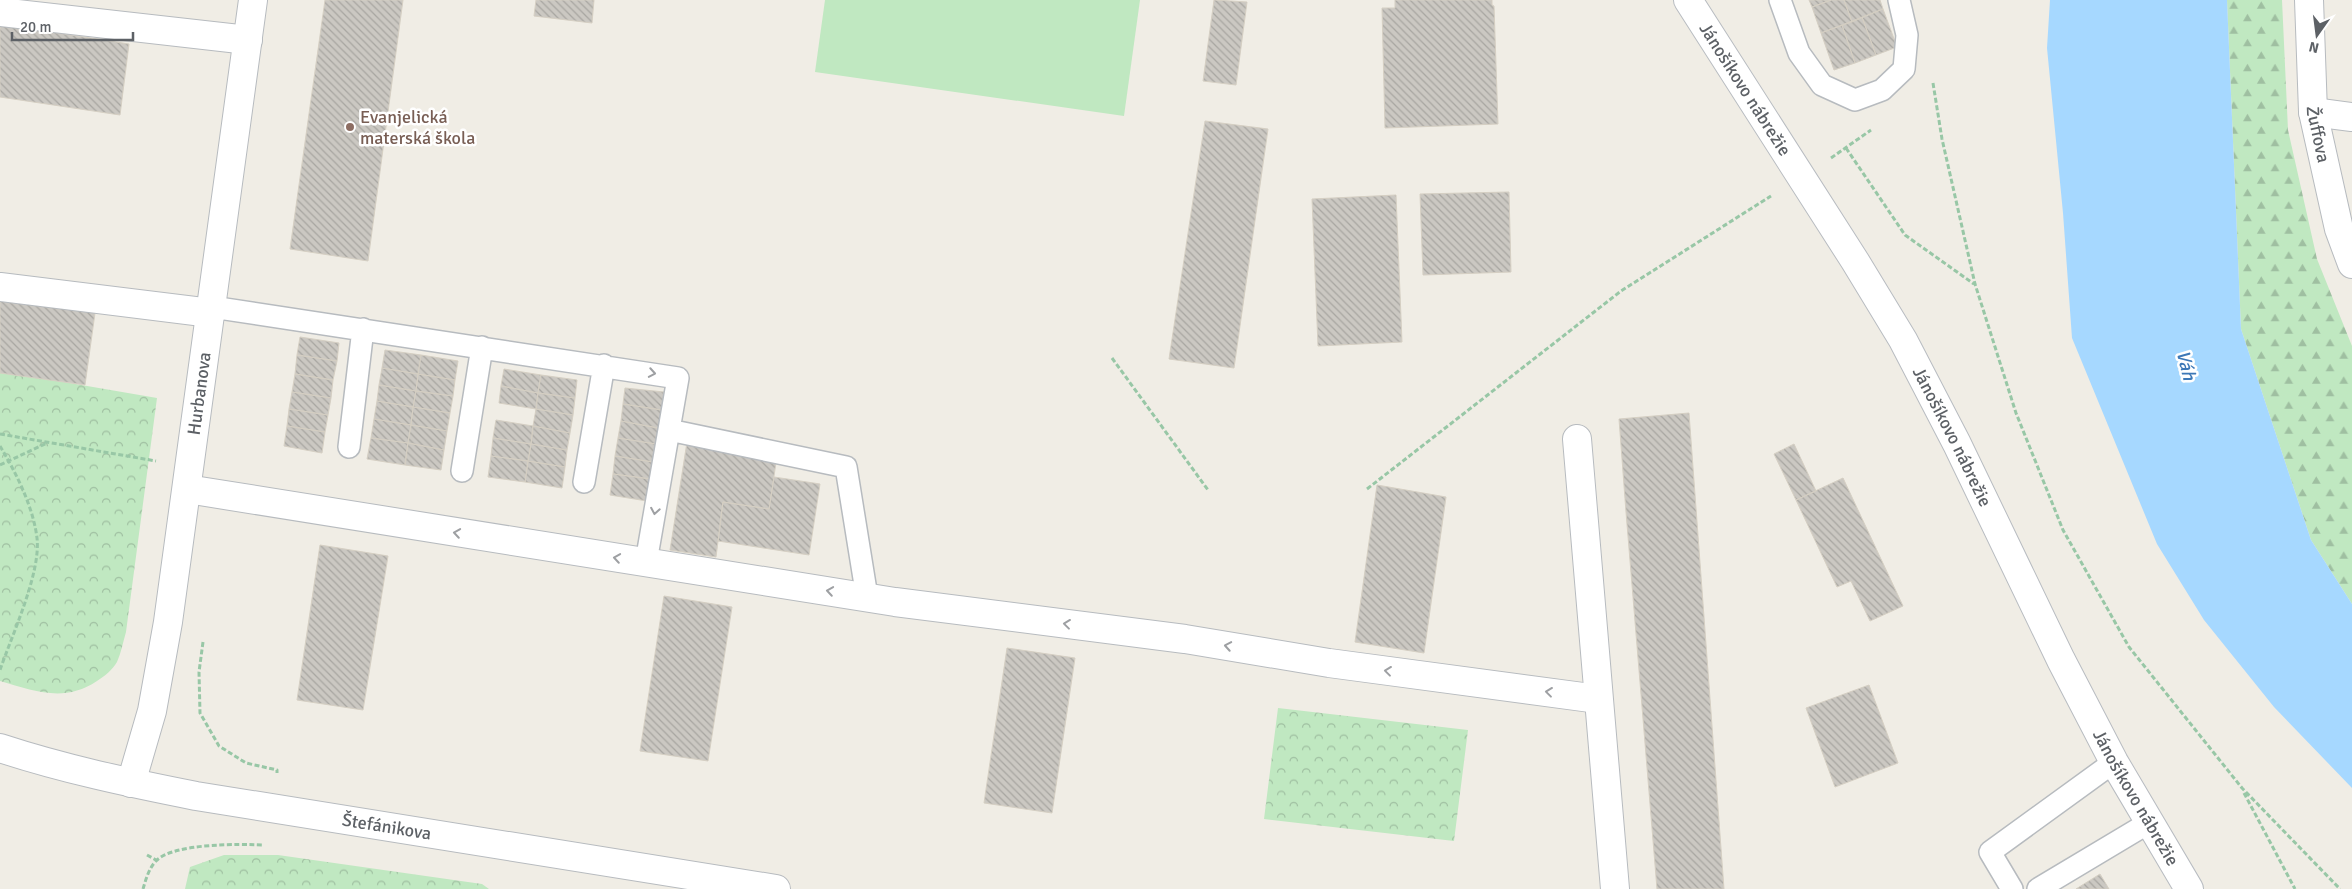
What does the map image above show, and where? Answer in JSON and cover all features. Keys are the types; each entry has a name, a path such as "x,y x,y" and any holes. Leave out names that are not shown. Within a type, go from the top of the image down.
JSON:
{"street":[{"name":"Hurbanova","path":"131,783 154,702 187,489 253,0"},
{"name":"Jánošíkovo nábrežie","path":"1688,0 1855,261 1903,340 1957,444 2057,652 2114,762 2189,889"},
{"name":"Žuffova","path":"2309,0 2313,112 2339,229 2352,264"},
{"path":"0,12 248,40"},
{"path":"2313,112 2352,117"},
{"path":"0,287 211,310"},
{"path":"1577,439 1614,889"},
{"path":"187,489 867,597 1185,639 1329,663 1598,698"},
{"name":"Štefánikova","path":"0,748 131,783 272,809 776,889"}],"lane":[{"path":"1780,0 1799,53 1822,85 1855,100 1882,90 1904,69 1907,35 1899,0"},
{"path":"211,310 363,329 678,378 646,562"},
{"path":"349,447 363,329"},
{"path":"462,471 482,347"},
{"path":"584,482 604,365"},
{"path":"669,430 846,467 867,597"},
{"path":"2012,889 1990,852 2114,762"},
{"path":"2038,889 2150,822"}],"path":[{"path":"1933,77 1942,139 1975,284 2016,413 2063,530 2129,647 2242,788 2340,889"},
{"path":"1846,148 1905,235 1949,268 1975,284"},
{"path":"1367,489 1621,291"},
{"path":"1112,358 1208,490"},
{"path":"0,434 159,462"},
{"path":"0,465 47,443"},
{"path":"0,446 9,461 29,508 37,539 34,574 0,670"},
{"path":"204,633 199,672 200,713 219,746 246,763 277,770 276,777"},
{"path":"2242,788 2295,889"},
{"path":"143,889 146,877 156,860 175,852 215,845 266,845 267,838"},
{"path":"146,855 156,860"}],"green space":[{"path":"825,0 1140,0 1124,116 815,72"},
{"path":"2227,0 2282,0 2288,130 2317,259 2352,346 2352,604 2311,540 2241,329"},
{"path":"0,371 157,398 126,632 121,651 117,662 106,675 85,688 73,692 49,693 0,681"},
{"path":"1278,708 1468,730 1454,841 1264,819"},
{"path":"224,855 278,855 482,884 489,889 185,889 190,867"}],"water":[{"name":"Váh","path":"2050,0 2227,0 2241,329 2311,540 2352,604 2352,788 2274,707 2204,620 2157,544 2072,338 2063,213 2047,48"}],"building":[{"path":"325,0 403,0 368,261 290,249"},
{"path":"536,0 594,0 592,23 534,16"},
{"path":"1214,0 1247,2 1236,85 1203,81"},
{"path":"1395,0 1492,0 1492,5 1494,6 1498,124 1385,128 1382,8 1395,8"},
{"path":"1809,0 1831,0 1812,7"},
{"path":"1831,0 1844,0 1852,22 1821,33 1812,7"},
{"path":"1844,0 1880,0 1883,9 1852,22"},
{"path":"1883,9 1897,47 1876,55 1862,17"},
{"path":"1862,17 1876,55 1855,63 1842,25"},
{"path":"0,24 129,44 120,115 0,97"},
{"path":"1842,25 1855,63 1834,70 1821,33"},
{"path":"1205,121 1268,129 1234,368 1169,359"},
{"path":"1509,192 1511,272 1423,275 1420,194"},
{"path":"1396,195 1402,342 1318,346 1312,199"},
{"path":"0,299 95,313 85,385 0,373"},
{"path":"300,337 339,343 337,361 297,355"},
{"path":"385,350 421,355 418,374 382,368"},
{"path":"297,355 337,361 333,380 295,374"},
{"path":"421,355 458,361 455,380 418,374"},
{"path":"382,368 418,374 416,391 379,385"},
{"path":"504,369 541,375 538,393 501,386"},
{"path":"295,374 333,380 331,398 292,392"},
{"path":"418,374 455,380 453,396 416,391"},
{"path":"541,375 577,380 575,398 538,393"},
{"path":"379,385 416,391 413,407 377,401"},
{"path":"501,386 538,393 536,409 499,403"},
{"path":"625,388 664,392 662,410 623,404"},
{"path":"416,391 453,396 450,413 413,407"},
{"path":"292,392 331,398 328,415 289,409"},
{"path":"538,393 575,398 573,415 536,409"},
{"path":"377,401 413,407 411,425 374,419"},
{"path":"623,404 662,410 658,428 621,421"},
{"path":"413,407 450,413 447,431 411,425"},
{"path":"289,409 328,415 325,432 287,426"},
{"path":"536,409 573,415 570,433 533,426"},
{"path":"1689,413 1724,889 1657,889 1619,419"},
{"path":"374,419 411,425 408,443 371,438"},
{"path":"496,420 533,426 531,444 493,438"},
{"path":"621,421 658,428 656,444 618,438"},
{"path":"411,425 447,431 444,450 408,443"},
{"path":"287,426 325,432 322,453 284,446"},
{"path":"533,426 570,433 567,450 531,444"},
{"path":"371,438 408,443 405,465 367,459"},
{"path":"493,438 531,444 528,461 491,456"},
{"path":"618,438 656,444 653,462 615,456"},
{"path":"687,442 777,456 769,509 723,502 716,557 670,550"},
{"path":"408,443 444,450 441,470 405,465"},
{"path":"531,444 567,450 565,467 528,461"},
{"path":"1794,444 1816,491 1796,500 1774,454"},
{"path":"491,456 528,461 525,482 488,477"},
{"path":"615,456 653,462 651,479 613,474"},
{"path":"528,461 565,467 562,488 525,482"},
{"path":"613,474 651,479 647,501 610,495"},
{"path":"774,477 820,484 809,555 718,541 723,502 769,509"},
{"path":"1843,478 1903,606 1870,621 1851,581 1837,587 1796,500"},
{"path":"1377,485 1446,497 1424,653 1355,642"},
{"path":"320,545 388,556 363,710 297,700"},
{"path":"664,596 732,607 708,761 640,751"},
{"path":"1007,648 1075,658 1052,813 984,803"},
{"path":"1869,685 1898,763 1835,787 1806,708"},
{"path":"2100,874 2109,889 2076,889"}],"place":[{"name":"Evanjelická materská škola","path":"350,127"}]}
